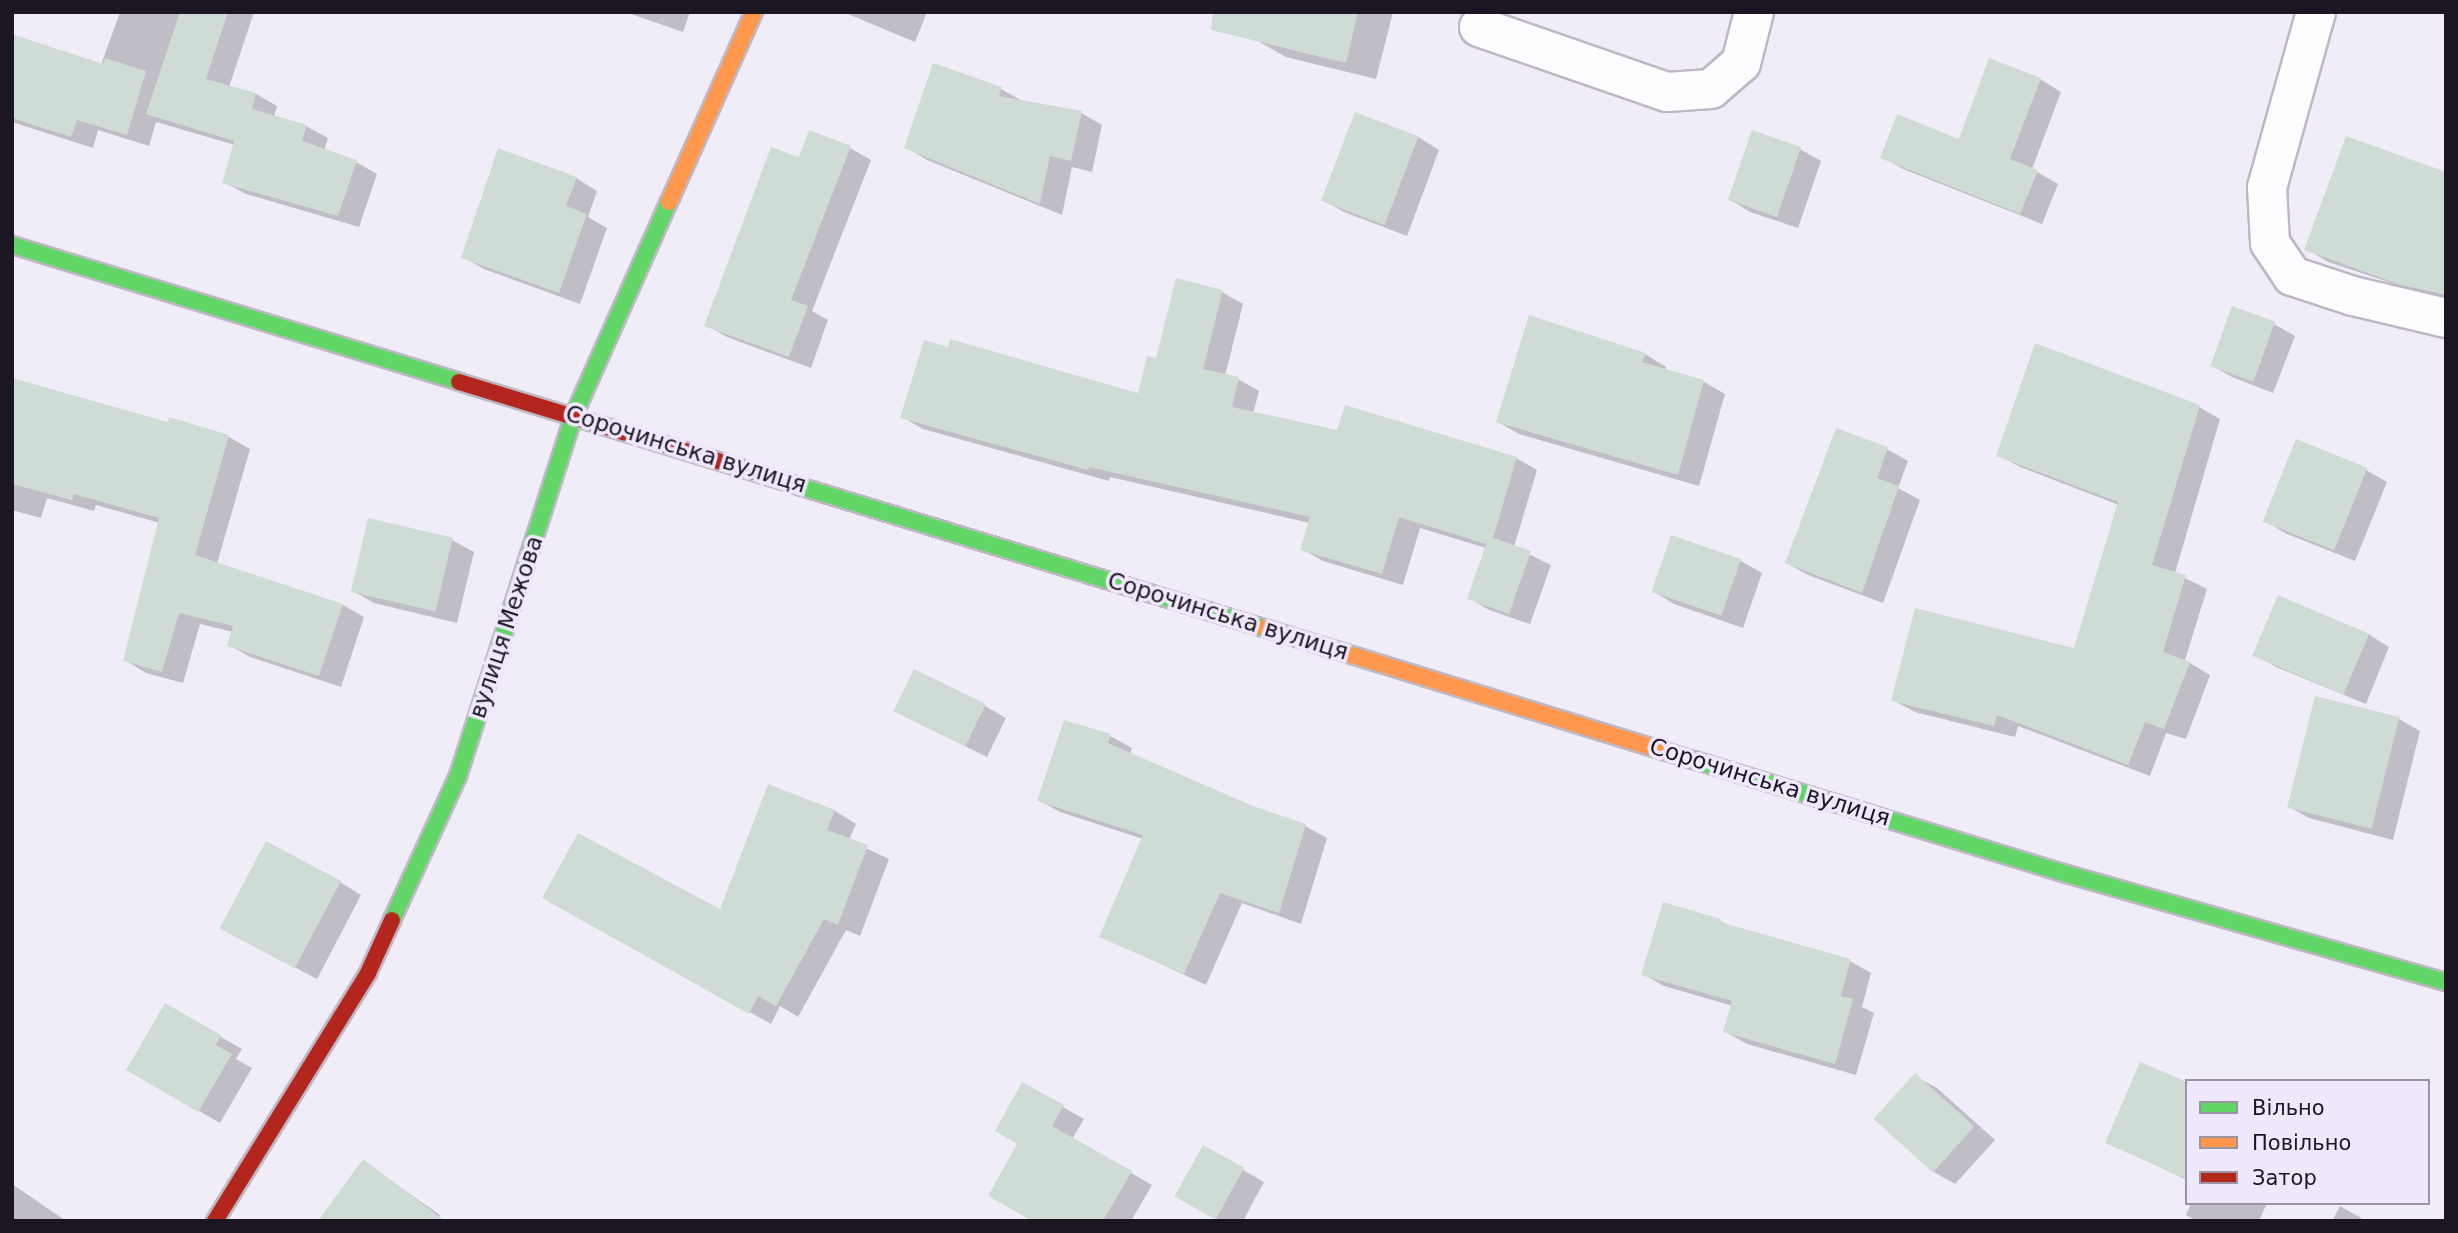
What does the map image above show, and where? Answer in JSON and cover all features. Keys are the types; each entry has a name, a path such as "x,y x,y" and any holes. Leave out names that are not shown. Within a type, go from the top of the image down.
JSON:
{"main road":[{"name":"вулиця Межова","path":"215,1221 368,973 458,776 574,415 754,12"},
{"name":"Сорочинська вулиця","path":"12,245 2063,873 2446,982"}],"street":[{"path":"1479,27 1667,92 1711,89 1741,63 1754,12"},
{"path":"2316,12 2267,187 2270,243 2292,276 2353,296 2446,318"}],"building":[{"path":"180,12 228,12 206,79 256,93 252,109 307,125 302,141 357,160 338,216 222,183 234,141 146,114"},
{"path":"1213,12 1358,12 1346,63 1211,30"},
{"path":"12,34 103,64 105,58 146,71 127,135 77,120 71,137 12,118"},
{"path":"1989,58 2041,78 2010,159 2038,170 2020,214 1880,158 1897,114 1959,139"},
{"path":"933,63 1002,87 999,96 1082,111 1071,161 1050,156 1040,204 904,148"},
{"path":"1355,112 1418,136 1384,225 1321,201"},
{"path":"809,130 851,146 791,300 808,306 789,357 704,326 771,147 799,157"},
{"path":"1752,130 1801,147 1777,217 1728,200"},
{"path":"2346,136 2446,172 2446,295 2401,285 2304,250"},
{"path":"498,148 577,177 566,206 587,214 559,293 461,258"},
{"path":"1176,278 1223,290 1203,369 1239,377 1232,407 1337,430 1345,405 1517,457 1493,538 1531,551 1509,614 1467,599 1486,544 1399,517 1382,574 1300,550 1310,517 1089,467 1088,470 900,418 924,340 948,347 950,339 1138,393 1147,356 1156,358"},
{"path":"2232,306 2275,322 2253,382 2210,366"},
{"path":"1529,315 1646,353 1642,362 1704,380 1678,475 1496,422"},
{"path":"2035,343 2200,405 2152,565 2186,575 2163,652 2190,662 2164,729 2145,722 2128,765 1997,715 1994,726 1891,701 1915,608 2074,648 2118,502 1996,456"},
{"path":"12,378 168,422 169,417 229,435 195,555 343,604 319,676 227,646 233,626 179,613 162,672 123,661 159,518 74,494 72,500 12,484"},
{"path":"1836,428 1888,447 1877,478 1899,486 1862,593 1785,563"},
{"path":"2296,439 2367,468 2334,550 2263,522"},
{"path":"368,518 453,538 436,612 351,592"},
{"path":"1671,535 1741,559 1721,616 1651,592"},
{"path":"2278,595 2369,634 2343,694 2252,656"},
{"path":"914,669 986,704 965,746 893,711"},
{"path":"2315,696 2399,717 2372,829 2287,808"},
{"path":"1064,720 1111,734 1108,743 1253,806 1306,824 1279,913 1220,893 1184,974 1099,937 1143,835 1037,801"},
{"path":"768,784 835,810 827,830 868,845 838,925 824,919 776,1006 758,996 749,1014 542,898 578,833 720,909"},
{"path":"266,841 341,881 295,968 220,928"},
{"path":"1663,902 1721,919 1720,922 1851,959 1841,996 1853,999 1835,1064 1723,1032 1732,1001 1641,975"},
{"path":"165,1003 221,1035 216,1045 232,1054 198,1112 126,1070"},
{"path":"2140,1062 2185,1081 2185,1178 2105,1143"},
{"path":"1915,1073 1974,1127 1933,1173 1874,1119"},
{"path":"1022,1082 1064,1105 1052,1126 1132,1171 1103,1221 1032,1221 988,1196 1017,1144 995,1131"},
{"path":"1203,1145 1244,1168 1216,1219 1174,1197"},
{"path":"363,1159 445,1221 318,1221"}],"traffic: fast":[{"path":"392,920 458,776 574,415 669,202"},
{"path":"12,245 459,382"},
{"path":"789,483 1264,628"},
{"path":"1697,761 2063,873 2446,982"}],"traffic: slow":[{"path":"669,202 754,12"},
{"path":"1264,628 1697,761"}],"traffic: jam":[{"path":"459,382 789,483"},
{"path":"215,1221 368,973 392,920"}]}
